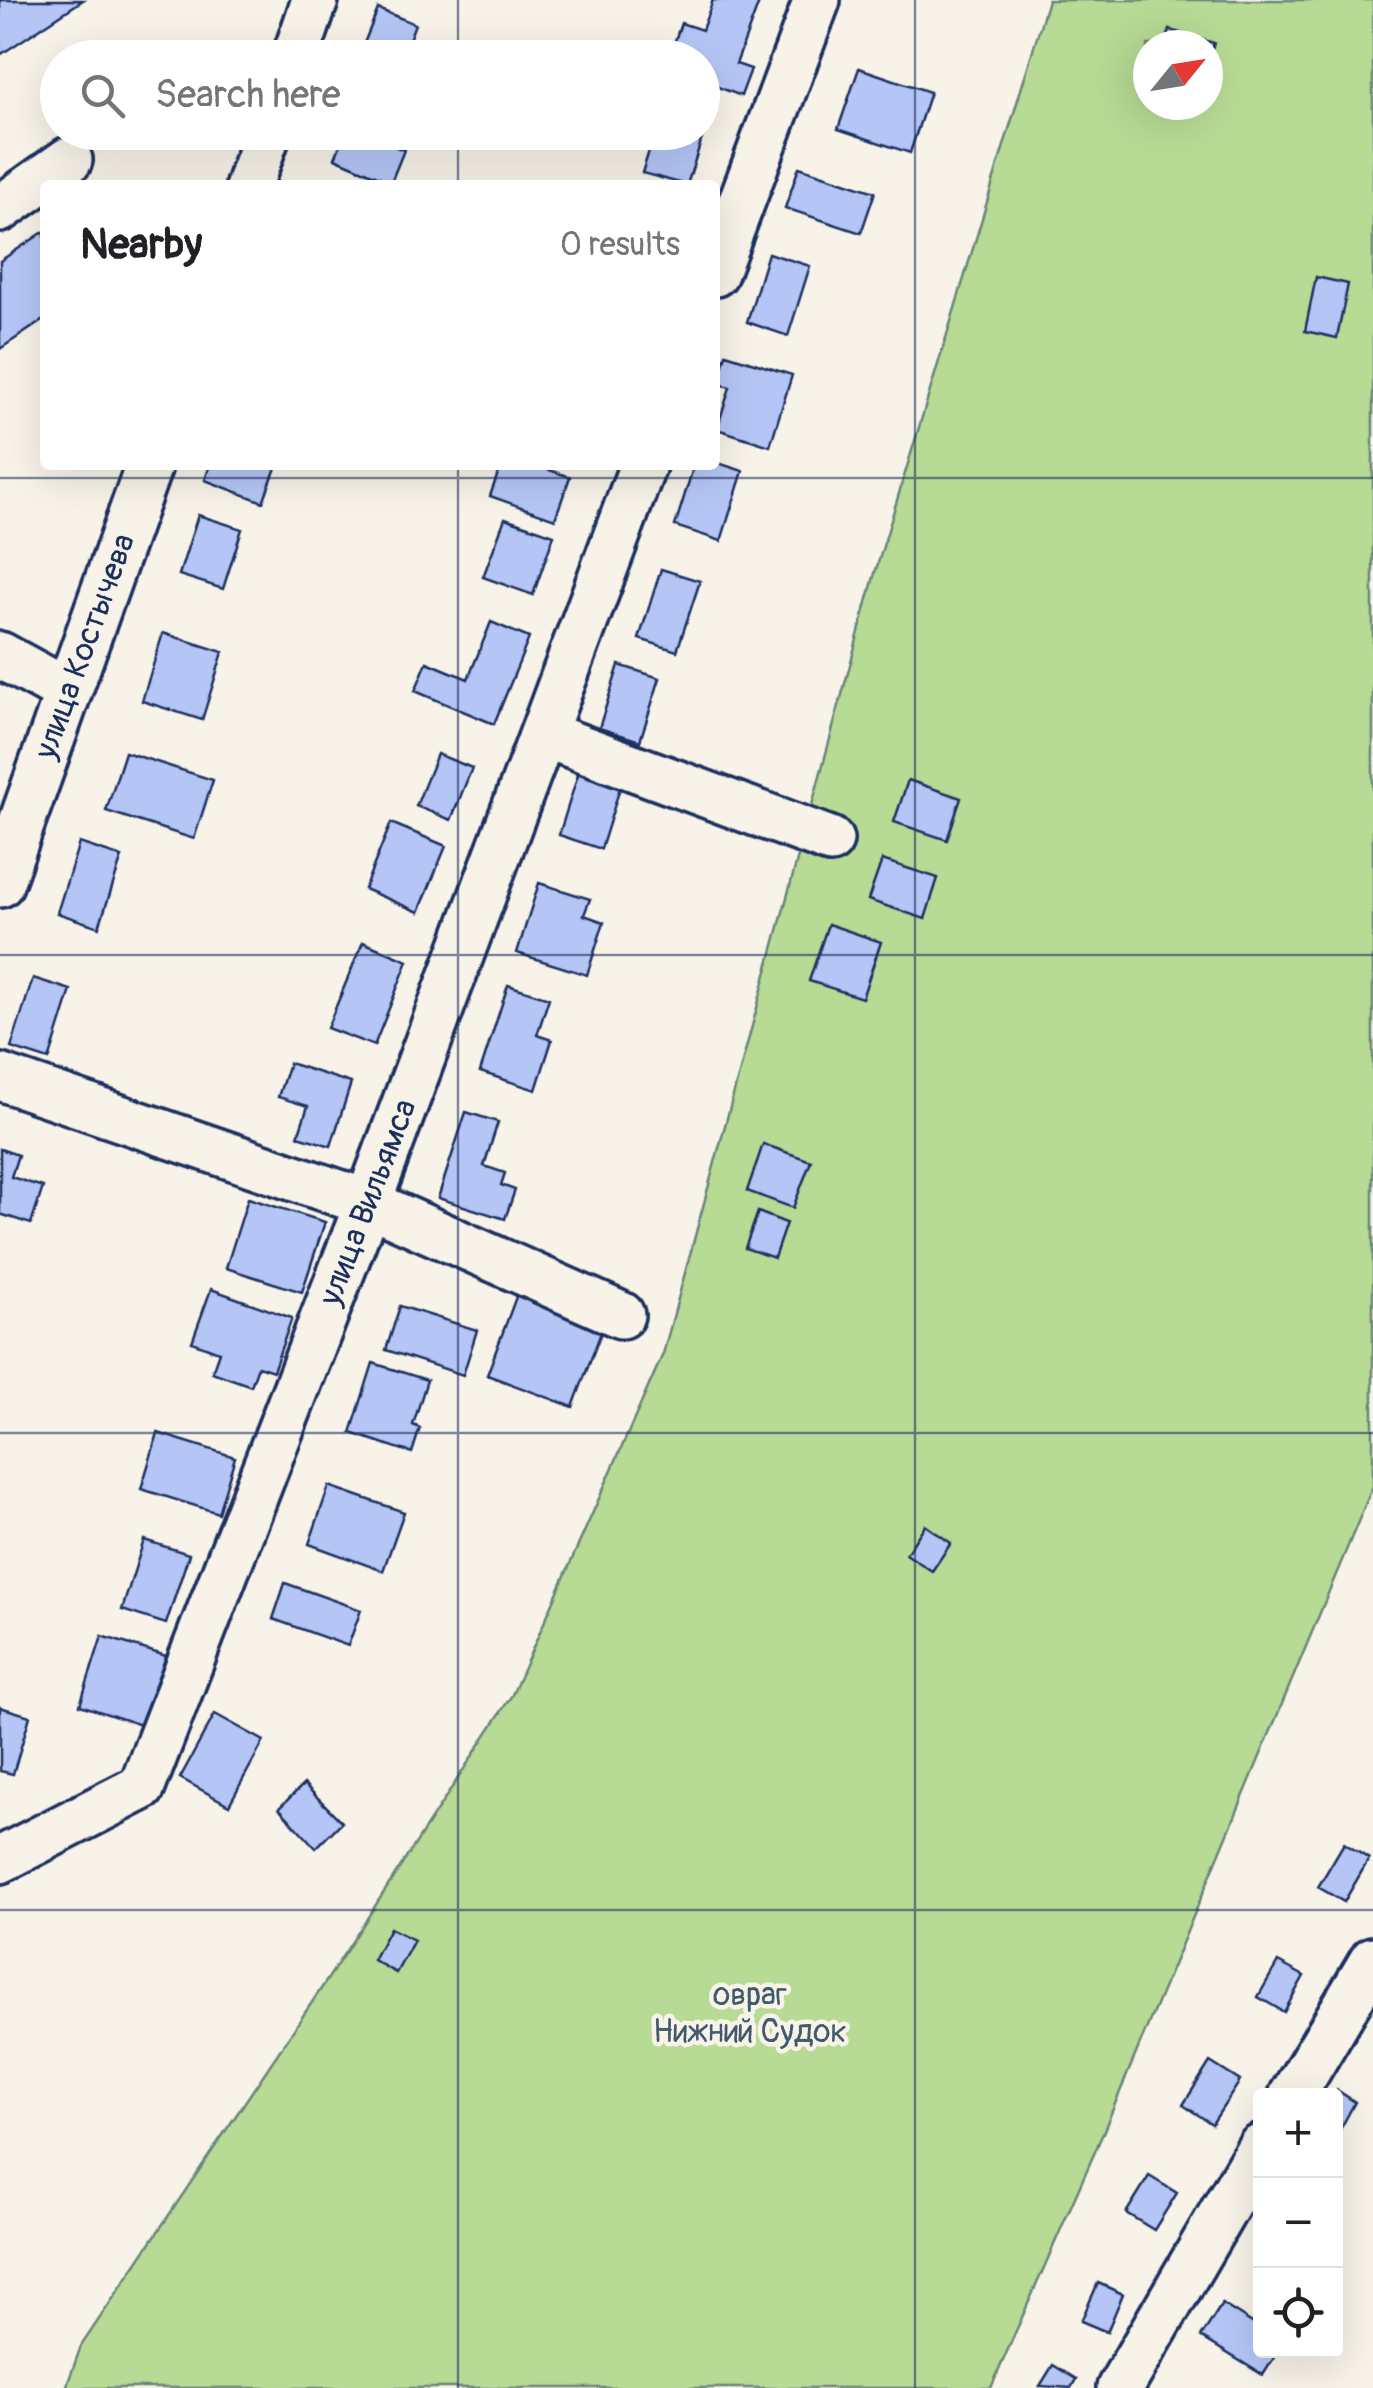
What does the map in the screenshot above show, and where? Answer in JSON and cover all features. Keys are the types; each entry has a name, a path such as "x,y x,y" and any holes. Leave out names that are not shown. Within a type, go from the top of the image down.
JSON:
{"street":[{"path":"301,40 315,0"},
{"path":"720,260 817,0"},
{"path":"251,180 262,150"},
{"path":"0,208 68,160"},
{"name":"улица Костычева","path":"0,884 147,470"},
{"name":"улица Вильямса","path":"0,1860 142,1787 368,1203 641,470"},
{"path":"0,655 68,692"},
{"path":"543,734 830,840"},
{"path":"0,1077 368,1203 621,1315"},
{"path":"1297,2088 1373,1960"},
{"path":"1120,2388 1253,2160"}],"green space":[{"name":"овраг Нижний Судок","path":"1048,0 1373,0 1373,1486 1097,2147 991,2388 66,2388 81,2346 329,1977 512,1695 663,1354 875,573"}],"building":[{"path":"0,0 83,0 0,55"},
{"path":"713,0 760,0 736,64 751,69 741,96 720,88 720,40 675,40 681,23 702,30"},
{"path":"378,9 415,24 409,40 365,40"},
{"path":"859,68 930,92 910,153 838,129"},
{"path":"338,150 404,150 392,180 335,158"},
{"path":"649,150 698,150 689,180 668,180 642,173"},
{"path":"799,167 875,192 861,233 785,208"},
{"path":"40,234 40,322 0,349 0,261"},
{"path":"768,253 810,266 788,336 747,322"},
{"path":"1316,277 1348,284 1337,338 1305,331"},
{"path":"726,354 792,375 770,446 720,430 730,387 720,384"},
{"path":"720,464 743,471 721,541 675,526 692,470 720,470"},
{"path":"208,470 275,470 263,502 205,480"},
{"path":"499,470 550,470 570,477 555,519 490,496"},
{"path":"198,515 242,529 223,589 179,575"},
{"path":"505,518 554,535 533,595 483,577"},
{"path":"661,569 700,581 677,651 639,639"},
{"path":"491,622 529,638 494,724 415,691 427,662 468,679"},
{"path":"163,633 223,652 202,720 142,701"},
{"path":"619,665 660,678 640,741 599,728"},
{"path":"125,752 213,780 194,839 106,811"},
{"path":"437,754 472,768 451,820 416,806"},
{"path":"581,765 623,778 601,849 559,835"},
{"path":"908,780 961,798 947,840 894,822"},
{"path":"391,823 446,846 419,912 364,889"},
{"path":"79,843 122,857 99,927 57,913"},
{"path":"882,860 938,878 925,919 868,900"},
{"path":"539,883 590,899 584,915 604,922 587,975 517,953"},
{"path":"828,924 881,942 862,998 809,981"},
{"path":"363,942 408,961 374,1046 327,1028"},
{"path":"33,978 71,990 49,1060 11,1048"},
{"path":"508,985 549,998 537,1035 552,1040 536,1090 480,1072"},
{"path":"289,1063 351,1083 331,1146 298,1136 308,1106 278,1097"},
{"path":"466,1112 498,1122 484,1166 505,1173 501,1185 515,1190 505,1219 438,1198"},
{"path":"763,1144 811,1161 793,1208 747,1191"},
{"path":"0,1149 18,1155 11,1177 43,1187 31,1224 0,1214"},
{"path":"248,1198 325,1222 302,1292 226,1268"},
{"path":"758,1212 786,1223 774,1258 745,1248"},
{"path":"211,1289 292,1318 273,1371 258,1366 251,1386 212,1372 219,1352 192,1342"},
{"path":"517,1294 603,1327 573,1407 487,1375"},
{"path":"400,1306 477,1330 463,1375 386,1350"},
{"path":"373,1363 427,1380 413,1425 420,1428 412,1453 351,1433"},
{"path":"158,1433 235,1457 218,1513 141,1489"},
{"path":"329,1486 404,1512 383,1571 309,1544"},
{"path":"925,1525 951,1543 932,1571 906,1554"},
{"path":"144,1540 189,1554 166,1624 122,1610"},
{"path":"285,1583 361,1610 348,1646 273,1619"},
{"path":"102,1636 179,1660 156,1730 80,1705"},
{"path":"0,1707 30,1716 13,1774 0,1771"},
{"path":"215,1714 264,1741 229,1805 180,1778"},
{"path":"304,1784 342,1822 316,1848 279,1808"},
{"path":"1344,1843 1369,1859 1344,1902 1318,1887"},
{"path":"390,1928 414,1940 396,1973 373,1960"},
{"path":"1278,1962 1304,1976 1284,2012 1258,1997"},
{"path":"1210,2062 1240,2081 1212,2124 1183,2105"},
{"path":"1343,2094 1355,2102 1343,2124"},
{"path":"1149,2176 1177,2193 1154,2230 1126,2213"},
{"path":"1098,2283 1123,2294 1107,2332 1081,2321"},
{"path":"1222,2304 1253,2324 1253,2358 1274,2358 1263,2375 1201,2337"},
{"path":"1053,2365 1076,2379 1071,2388 1040,2386"}]}
